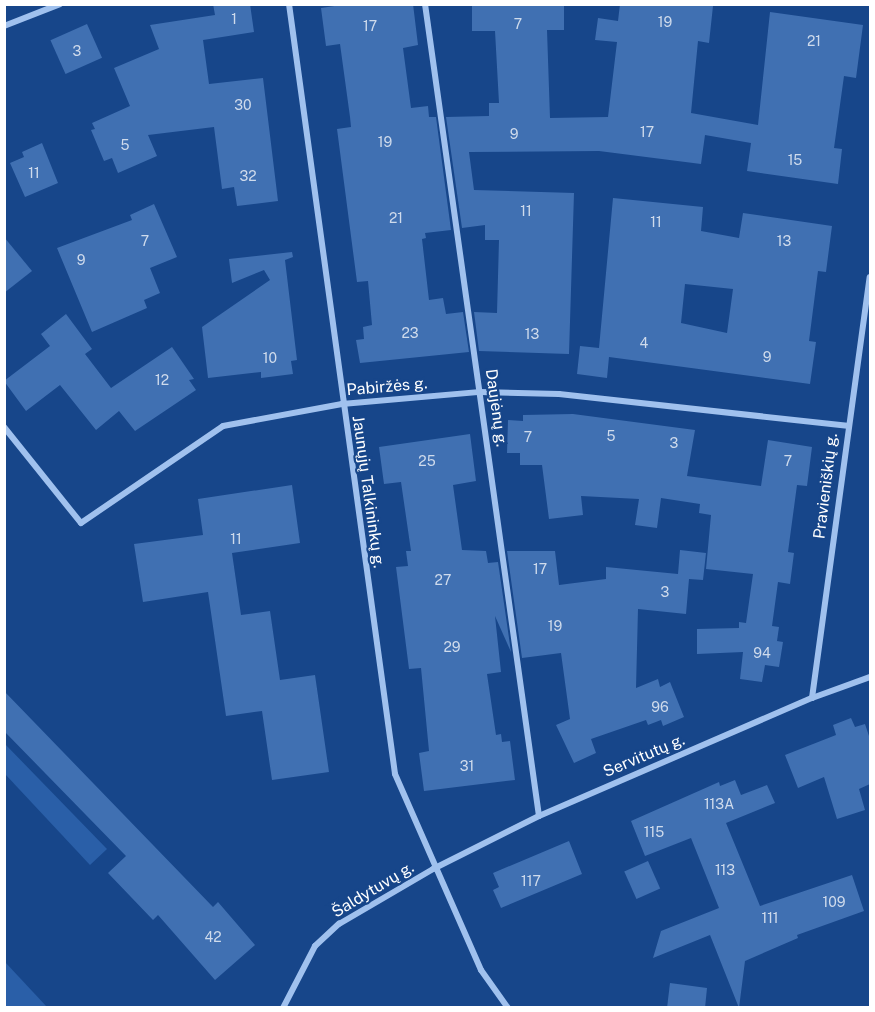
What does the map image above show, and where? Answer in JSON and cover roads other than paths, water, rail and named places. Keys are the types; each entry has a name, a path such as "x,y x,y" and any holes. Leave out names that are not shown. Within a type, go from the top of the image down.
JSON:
{"street":[{"path":"4,26 60,4"},
{"name":"Jaunųjų Talkininkų g.","path":"289,4 342,404 395,774 433,869"},
{"name":"Daujėnų g.","path":"425,4 539,816"},
{"name":"Pravieniškių g.","path":"812,698 847,426 870,277"},
{"name":"Pabiržės g.","path":"4,427 81,523 223,426 342,404 480,392 559,394 847,426"},
{"name":"Servitutų g.","path":"433,869 539,816 812,698 870,677"},
{"name":"Šaldytuvų g.","path":"283,1008 315,946 339,924 433,869 481,970 508,1008"}]}
